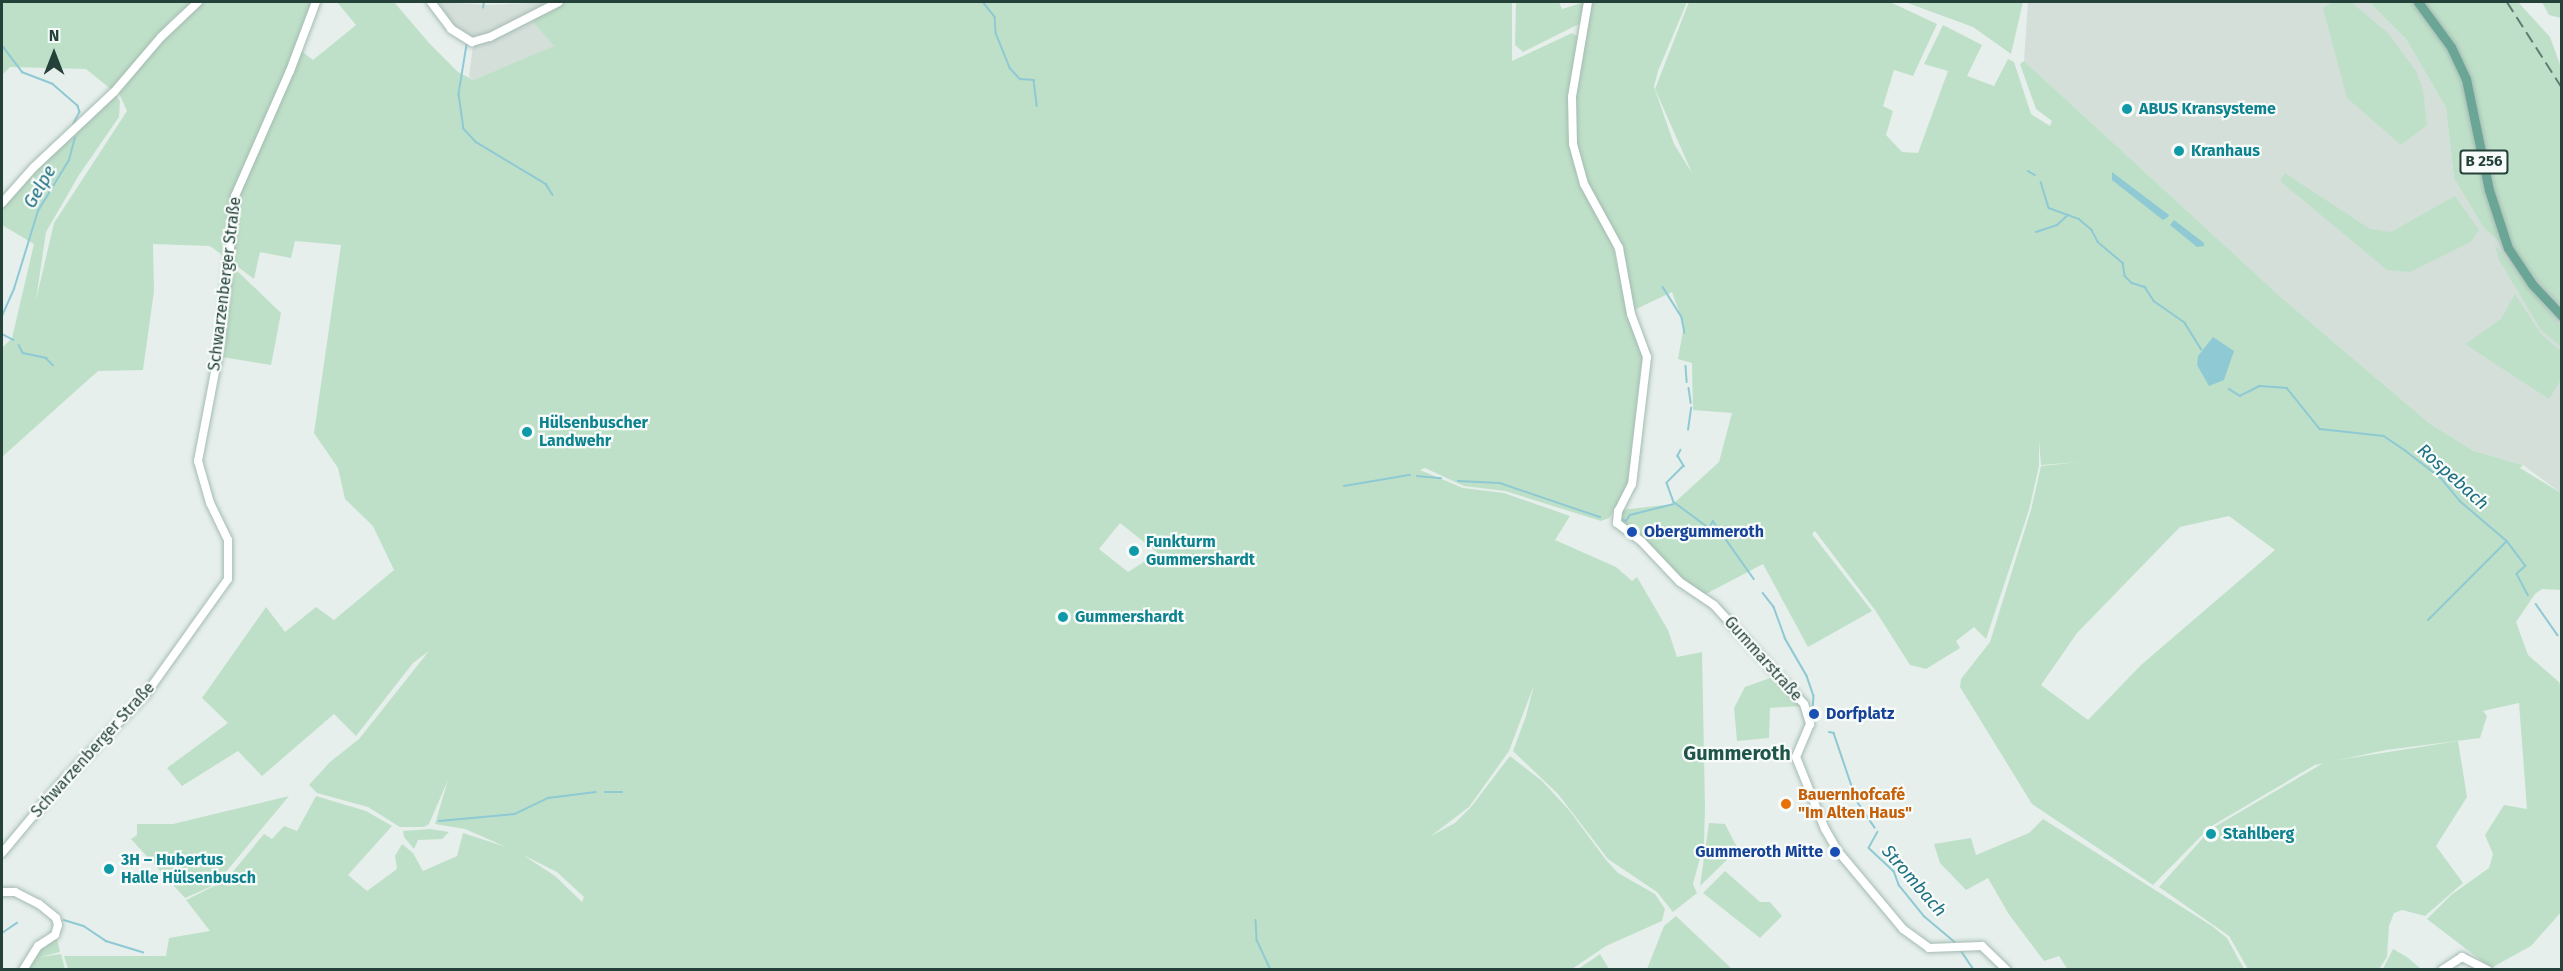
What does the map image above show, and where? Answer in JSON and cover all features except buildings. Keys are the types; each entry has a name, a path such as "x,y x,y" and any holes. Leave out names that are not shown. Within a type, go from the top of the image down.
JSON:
{"main road":[{"path":"2,203 33,168 114,93 161,37 198,2"},
{"name":"Schwarzenberger Straße","path":"2,852 65,778 146,694 228,579 228,540 203,484 198,453 221,340 235,196 290,71 316,2"},
{"path":"431,2 451,29 472,42 490,37 559,2"},
{"name":"Gummarstraße","path":"1588,2 1571,111 1576,160 1584,184 1619,248 1631,314 1647,357 1637,455 1632,484 1617,514 1620,528 1641,542 1674,577 1714,605 1804,704 1810,727 1796,757 1825,829 1837,850 1903,929 1929,948 1982,946 2007,969"},
{"name":"B 256","path":"2418,2 2451,47 2466,79 2489,190 2508,248 2532,284 2562,316"},
{"path":"2,892 15,892 39,904 56,918 58,925 55,935 38,946 23,969"},
{"path":"2442,969 2462,957 2488,969"}],"shaded area":[{"path":"436,2 489,5 553,2 479,37 470,38 453,27"},
{"path":"2028,2 2369,2 2406,39 2446,108 2454,178 2483,227 2523,264 2561,306 2561,493 2523,465 2474,451 2429,423 2283,299 2024,61"},
{"path":"531,20 555,46 473,80 469,77 473,45"}],"green space":[{"path":"2,2 193,2 172,19 112,90 86,69 10,67 2,75"},
{"path":"203,2 313,2 296,47 313,60 356,25 337,2 394,2 429,43 458,72 473,80 554,46 531,20 565,2 1512,2 1512,61 1572,33 1578,37 1568,127 1573,163 1610,233 1627,309 1643,349 1627,490 1609,518 1601,521 1505,491 1464,486 1425,468 1420,470 1463,488 1504,493 1570,516 1555,540 1616,567 1632,581 1637,577 1668,630 1677,657 1702,652 1705,806 1704,843 1693,884 1697,893 1673,912 1657,892 1608,859 1558,794 1513,751 1534,685 1509,751 1469,807 1431,836 1455,823 1471,807 1510,756 1542,781 1569,810 1618,873 1655,894 1665,909 1662,921 1606,946 1572,969 68,969 64,956 166,956 169,938 210,931 186,900 226,880 264,834 272,839 284,826 297,831 316,796 366,811 392,826 348,875 367,891 397,869 395,856 402,844 413,853 423,871 457,856 463,833 506,847 465,829 435,824 448,780 429,824 424,827 400,827 368,807 317,793 309,785 330,762 359,739 429,651 413,663 356,736 334,714 262,776 238,751 182,786 167,768 228,723 202,698 266,607 285,632 316,607 334,620 394,570 373,526 345,499 338,468 314,433 341,245 295,241 291,258 260,252 254,279 210,246 153,244 154,291 143,370 98,371 2,457 2,348 12,338 34,244 2,225 2,209 62,143 115,95 120,101 119,117 79,175 46,232 36,300 54,223 127,111 119,93 176,25","holes":["1120,523 1158,553 1128,572 1099,549","523,855 557,872 584,897 582,902 555,876"]},
{"path":"1516,2 1559,2 1562,9 1585,2 1579,24 1523,52 1515,45"},
{"path":"1590,2 1687,2 1658,71 1654,87 1674,144 1692,173 1655,89 1689,2 1890,2 1937,24 1913,76 1894,70 1883,106 1893,111 1886,135 1902,152 1918,153 1948,71 1924,64 1943,25 1982,45 1967,76 1994,86 2008,59 2014,62 2031,114 2050,126 2052,121 2036,109 2020,64 2024,61 2283,299 2429,423 2474,451 2523,465 2520,468 2561,493 2561,590 2542,589 2535,594 2516,622 2528,655 2559,682 2561,689 2562,911 2531,946 2491,968 2427,919 2451,895 2489,868 2493,854 2485,835 2504,805 2527,809 2519,703 2483,711 2487,716 2480,738 2386,750 2315,765 2210,827 2153,885 2032,804 1960,687 1961,679 1990,642 2031,510 2041,466 2080,462 2041,465 2039,441 2039,466 2029,510 1986,639 1974,627 1956,641 1960,648 1926,669 1910,665 1875,610 1815,531 1812,534 1872,611 1808,647 1763,564 1704,595 1679,576 1619,519 1621,510 1673,504 1719,462 1732,413 1693,410 1692,363 1678,359 1684,325 1672,292 1632,311 1621,247 1584,178 1577,157 1575,97","holes":["2229,516 2275,550 2141,665 2088,720 2041,685 2077,633 2180,527"]},
{"path":"1905,2 2023,2 2011,54 1973,27"},
{"path":"2332,2 2351,2 2388,33 2416,71 2423,90 2427,125 2401,145 2347,98 2323,8"},
{"path":"2369,2 2518,2 2550,37 2562,70 2561,306 2523,264 2483,227 2454,178 2446,108 2406,39"},
{"path":"2542,2 2561,2 2561,18 2549,15"},
{"path":"2285,173 2370,229 2391,232 2455,196 2479,230 2471,242 2410,272 2387,270 2280,181"},
{"path":"2495,245 2561,327 2561,347 2541,330 2499,260"},
{"path":"232,266 281,313 271,365 222,357"},
{"path":"2515,294 2541,334 2561,351 2561,380 2549,399 2465,344 2501,319"},
{"path":"1773,677 1800,706 1770,708 1769,738 1737,741 1734,708 1745,687"},
{"path":"2458,741 2467,797 2436,846 2463,883 2425,916 2402,910 2394,913 2389,926 2387,957 2379,969 2248,969 2229,936 2159,887 2211,829 2325,762"},
{"path":"289,796 225,873 210,887 185,898 131,839 137,835 137,824 173,824"},
{"path":"2043,819 2212,926 2227,938 2244,969 2068,970 2059,956 2044,961 2008,913 1988,878 1966,890 1940,863 1934,844 1971,838 1976,855 2029,833"},
{"path":"1709,823 1725,824 1738,849 1700,886"},
{"path":"430,829 449,832 442,839 418,840 414,849 404,837 403,831"},
{"path":"1725,871 1760,902 1770,902 1782,916 1760,938 1703,893"},
{"path":"1676,916 1732,969 1647,969 1664,926"},
{"path":"57,939 60,952 40,957 61,954 65,969 26,970 34,954"},
{"path":"2393,949 2407,957 2421,969 2383,969"},
{"path":"1600,954 1609,969 1578,969 1593,959"}],"water":[{"path":"2112,172 2169,215 2168,217 2163,220 2112,180"},
{"path":"2174,220 2204,243 2204,246 2197,247 2170,225"},
{"path":"2213,337 2234,351 2224,380 2209,386 2197,365 2198,356"}],"waterway":[{"path":"483,8 484,2"},
{"path":"983,2 995,17 996,33 1010,68 1020,79 1034,80 1037,106"},
{"name":"Gelpe","path":"2,45 22,72 53,84 78,106 80,112 74,124"},
{"path":"467,45 459,94 464,129 476,142 546,184 553,195"},
{"name":"Gelpe","path":"2,316 14,289 38,211 69,160 75,138"},
{"name":"Rospebach","path":"2028,171 2035,175"},
{"name":"Rospebach","path":"2041,182 2049,208 2079,219 2092,230 2098,242 2123,263 2125,276 2132,283 2145,287 2154,301 2185,323 2201,349"},
{"path":"2036,232 2057,225 2068,215"},
{"name":"Strombach","path":"1663,287 1682,318 1685,333"},
{"path":"2,334 14,340"},
{"path":"19,345 23,353 46,358 53,365"},
{"name":"Strombach","path":"1686,366 1687,382"},
{"name":"Rospebach","path":"2229,389 2240,396 2260,386 2287,388 2320,429 2384,436 2406,451 2441,478 2460,501 2507,541 2526,566 2517,574 2528,595"},
{"name":"Strombach","path":"1689,388 1691,403"},
{"name":"Strombach","path":"1688,430 1691,408"},
{"name":"Strombach","path":"1681,450 1678,456 1684,466 1667,483 1674,502 1709,528 1713,521 1754,579"},
{"path":"1344,486 1410,475"},
{"path":"1417,476 1441,478"},
{"path":"1458,481 1500,483 1600,517"},
{"path":"1620,519 1626,521 1630,515 1674,504"},
{"path":"2428,620 2506,542"},
{"name":"Strombach","path":"1763,593 1774,607 1785,638 1807,676 1814,696 1813,709"},
{"name":"Rospebach","path":"2536,604 2558,635"},
{"name":"Strombach","path":"1829,732 1834,733 1857,801 1875,828"},
{"path":"439,821 515,814 548,798 596,792"},
{"path":"605,792 622,792"},
{"name":"Strombach","path":"1878,832 1869,848 1894,871 1899,885 1924,916 1955,942"},
{"path":"64,920 84,926 106,941 143,952"},
{"path":"1256,920 1257,940 1271,970"},
{"path":"2,933 17,923"},
{"name":"Strombach","path":"1962,952 1974,970"}],"railway":[{"path":"2507,2 2562,88"}],"place":[{"name":"ABUS Kransysteme","path":"2127,109"},
{"name":"Kranhaus","path":"2179,151"},
{"name":"Hülsenbuscher Landwehr","path":"527,432"},
{"name":"Obergummeroth","path":"1632,532"},
{"name":"Funkturm Gummershardt","path":"1134,551"},
{"name":"Gummershardt","path":"1063,617"},
{"name":"Dorfplatz","path":"1814,714"},
{"name":"Bauernhofcafé \"Im Alten Haus\"","path":"1786,804"},
{"name":"Stahlberg","path":"2211,834"},
{"name":"Gummeroth Mitte","path":"1835,852"},
{"name":"3H – Hubertus Halle Hülsenbusch","path":"109,869"}],"district":[{"name":"Gummeroth","path":"1737,753"}]}
